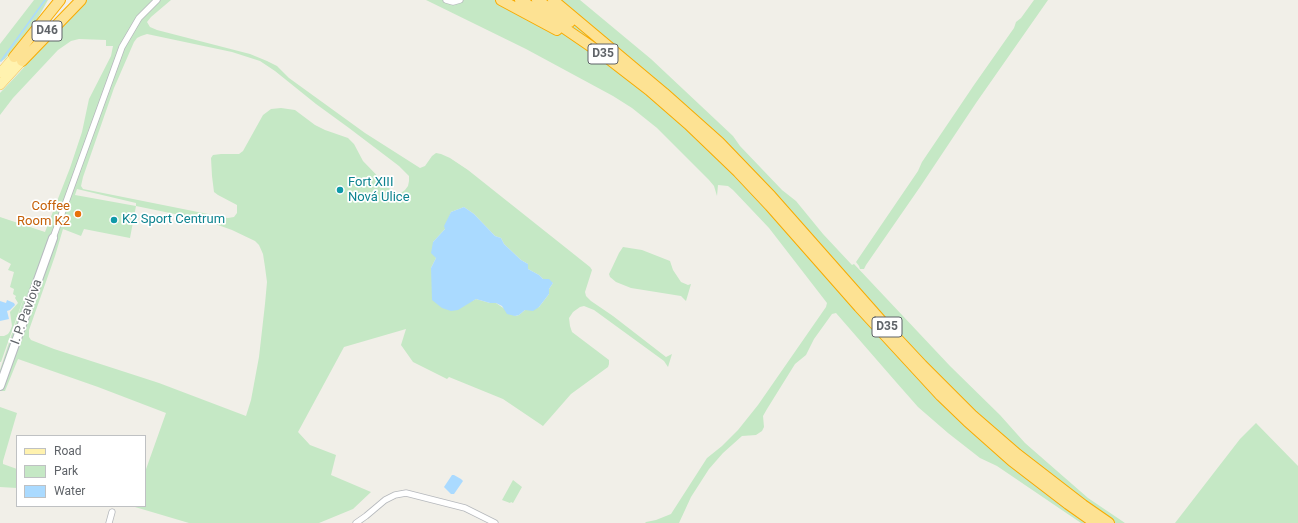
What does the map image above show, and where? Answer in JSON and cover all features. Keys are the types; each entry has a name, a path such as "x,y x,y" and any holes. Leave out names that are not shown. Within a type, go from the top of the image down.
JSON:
{"highway":[{"path":"18,59 51,0"},
{"name":"D46","path":"18,59 60,0"},
{"name":"D46","path":"18,59 70,0"},
{"path":"18,59 81,0"},
{"path":"501,0 604,56"},
{"name":"D35","path":"520,0 554,21 604,56 668,106 707,141 770,206 906,359 967,421 1024,470 1068,504 1096,523"},
{"name":"D35","path":"537,0 618,55 695,120 745,168 802,230 893,334 942,386 1016,454 1082,505 1109,523"},
{"path":"553,0 618,55"}],"main road":[{"path":"0,73 18,59"},
{"path":"0,85 18,59"}],"street":[{"path":"53,238 122,47 140,18 157,0"},
{"path":"446,0 453,2 460,0"},
{"name":"I. P. Pavlova","path":"0,386 53,238"},
{"path":"356,523 385,500 395,495 406,493 465,508 495,523"},
{"path":"109,523 112,512"}],"green space":[{"path":"34,0 48,0 35,23 5,59 0,62 0,44"},
{"path":"85,0 171,0 147,22 150,27 250,54 277,66 289,78 365,133 420,168 425,166 436,153 450,158 468,170 590,267 592,270 585,292 586,296 666,357 672,354 668,367 664,361 594,310 584,306 580,307 573,312 569,318 572,332 609,360 609,364 608,367 571,394 543,426 503,399 449,377 447,379 413,362 401,345 406,329 344,347 298,432 310,445 336,455 331,475 371,492 353,509 319,523 189,523 135,507 146,507 146,469 166,413 18,359 5,391 0,391 0,370 26,291 0,362 0,336 8,334 10,331 12,326 10,312 18,303 15,298 16,296 13,294 14,289 10,287 14,272 8,270 11,264 0,258 0,217 45,232 70,168 82,132 89,99 111,56 113,46 106,46 106,40 79,39 71,41 58,50 13,98 0,115 0,93 69,15","holes":["147,34 232,52 260,61 399,166 409,176 408,186 401,193 397,194 393,192 363,161 354,144 348,138 315,125 295,110 281,108 271,109 263,115 243,151 239,154 213,155 211,158 214,192 237,205 237,213 234,217 228,218 83,189 81,186 83,177 114,88 134,42 137,38","77,189 136,203 136,206 75,195","136,206 204,220 232,230 255,241 259,245 263,254 267,282 265,304 259,357 251,400 246,416 159,383 54,349 31,340 29,337 29,330 63,229 81,236 84,229 130,238","464,207 474,214 495,236 501,238 504,244 521,260 528,264 528,269 543,279 553,283 549,289 549,294 539,307 525,310 519,315 515,316 496,303 476,299 472,301 431,268 436,258 433,242 445,229 451,212"]},
{"path":"426,0 580,0 651,59 733,136 740,146 782,190 796,201 823,234 852,265 854,264 950,366 1000,415 1025,443 1088,498 1125,523 1081,523 997,466 980,458 918,407 836,313 832,314 814,339 806,355 795,364 763,416 764,427 762,431 756,435 742,436 723,453 709,469 691,497 679,523 645,523 671,514 707,458 738,430 758,405 826,307 827,303 769,228 733,190 728,186 718,185 717,196 714,186 709,180 657,128 632,108 613,96 526,49"},
{"path":"1034,0 1048,0 976,103 864,269 860,269 856,262 918,171 922,162 1014,28 1016,22 1021,18"},
{"path":"623,247 642,250 670,261 673,270 681,282 688,285 691,284 686,301 681,296 631,288 616,282 610,277 609,274"},
{"path":"0,407 17,413 3,461 3,464 16,469 16,488 0,487"},
{"path":"1256,423 1298,466 1298,523 1175,523 1240,439"},
{"path":"513,480 522,487 513,503 510,503 502,500"}],"water":[{"path":"464,207 474,214 495,236 501,238 504,244 521,260 528,264 528,269 543,279 549,279 553,283 549,289 549,294 539,307 533,311 525,310 519,315 515,316 507,314 502,306 496,303 476,299 458,310 451,311 442,308 432,300 431,268 436,258 431,253 433,242 445,229 444,226 451,212"},
{"path":"7,300 15,305 7,311 9,319 0,321 0,301 6,303"},
{"path":"452,475 463,481 454,494 451,494 444,487"}],"waterway":[{"path":"1,61 45,0"},
{"path":"1028,480 1063,507"},
{"path":"1070,511 1086,523"}],"place":[{"name":"Fort XIII Nová Ulice","path":"340,190"},
{"name":"Coffee Room K2","path":"78,214"},
{"name":"K2 Sport Centrum","path":"114,220"}]}
